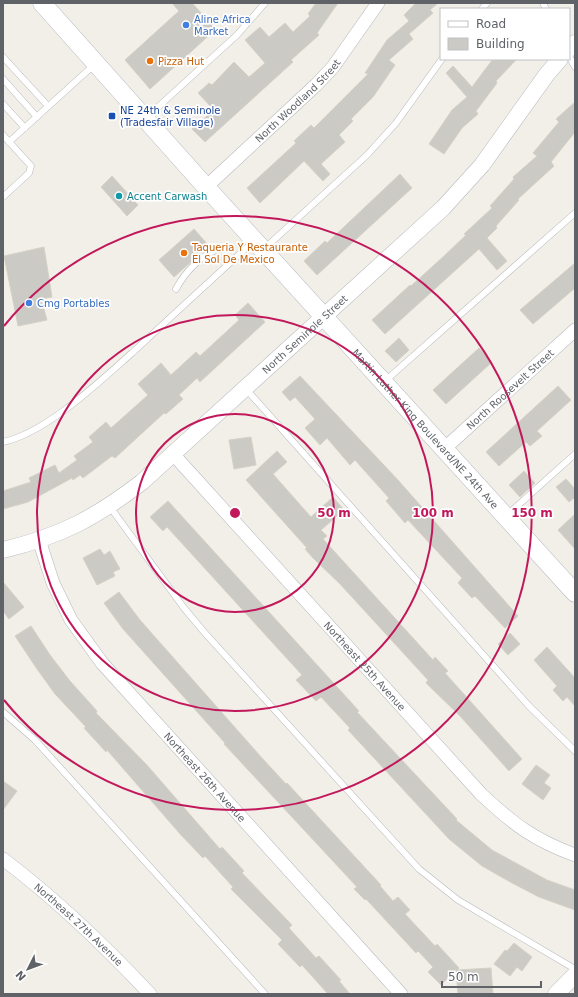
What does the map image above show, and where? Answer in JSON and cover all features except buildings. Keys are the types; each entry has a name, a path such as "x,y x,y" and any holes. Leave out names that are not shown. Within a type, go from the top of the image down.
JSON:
{"main road":[{"name":"Martin Luther King Boulevard/NE 24th Ave","path":"42,3 145,120 324,318 384,382 505,517 573,587"}],"street":[{"name":"North Woodland Street","path":"206,188 316,85 333,67 378,3"},
{"name":"North Seminole Street","path":"3,550 39,540 74,527 110,506 142,482 324,318 443,208 482,165 546,74 559,60"},
{"name":"North Roosevelt Street","path":"444,449 575,330"},
{"name":"Northeast 25th Avenue","path":"173,454 481,794 517,826 534,838 575,855"},
{"name":"Northeast 26th Avenue","path":"39,540 53,583 68,614 102,663 401,994"},
{"name":"Northeast 27th Avenue","path":"3,859 34,883 110,952 150,994"},
{"path":"556,994 575,975"}],"lane":[{"path":"145,120 237,35 265,3"},
{"path":"3,57 48,106"},
{"path":"570,58 575,67"},
{"path":"3,442 29,432 56,416 88,392 258,245 367,155 396,123 441,60"},
{"path":"9,142 96,63"},
{"path":"3,79 37,117"},
{"path":"3,104 25,128"},
{"path":"3,135 31,166 30,173 3,197"},
{"path":"384,382 575,213"},
{"path":"176,289 187,272 208,253 219,249"},
{"path":"245,388 529,706 575,751"},
{"path":"505,517 575,454"},
{"path":"110,506 180,602 204,632 419,869 458,900 575,969"},
{"path":"3,712 35,740 265,994"}],"place":[{"name":"Aline Africa Market","path":"186,25"},
{"name":"Pizza Hut","path":"150,61"},
{"name":"NE 24th & Seminole (Tradesfair Village)","path":"112,116"},
{"name":"Accent Carwash","path":"119,196"},
{"name":"Taqueria Y Restaurante El Sol De Mexico","path":"184,253"},
{"name":"Cmg Portables","path":"29,303"}]}
